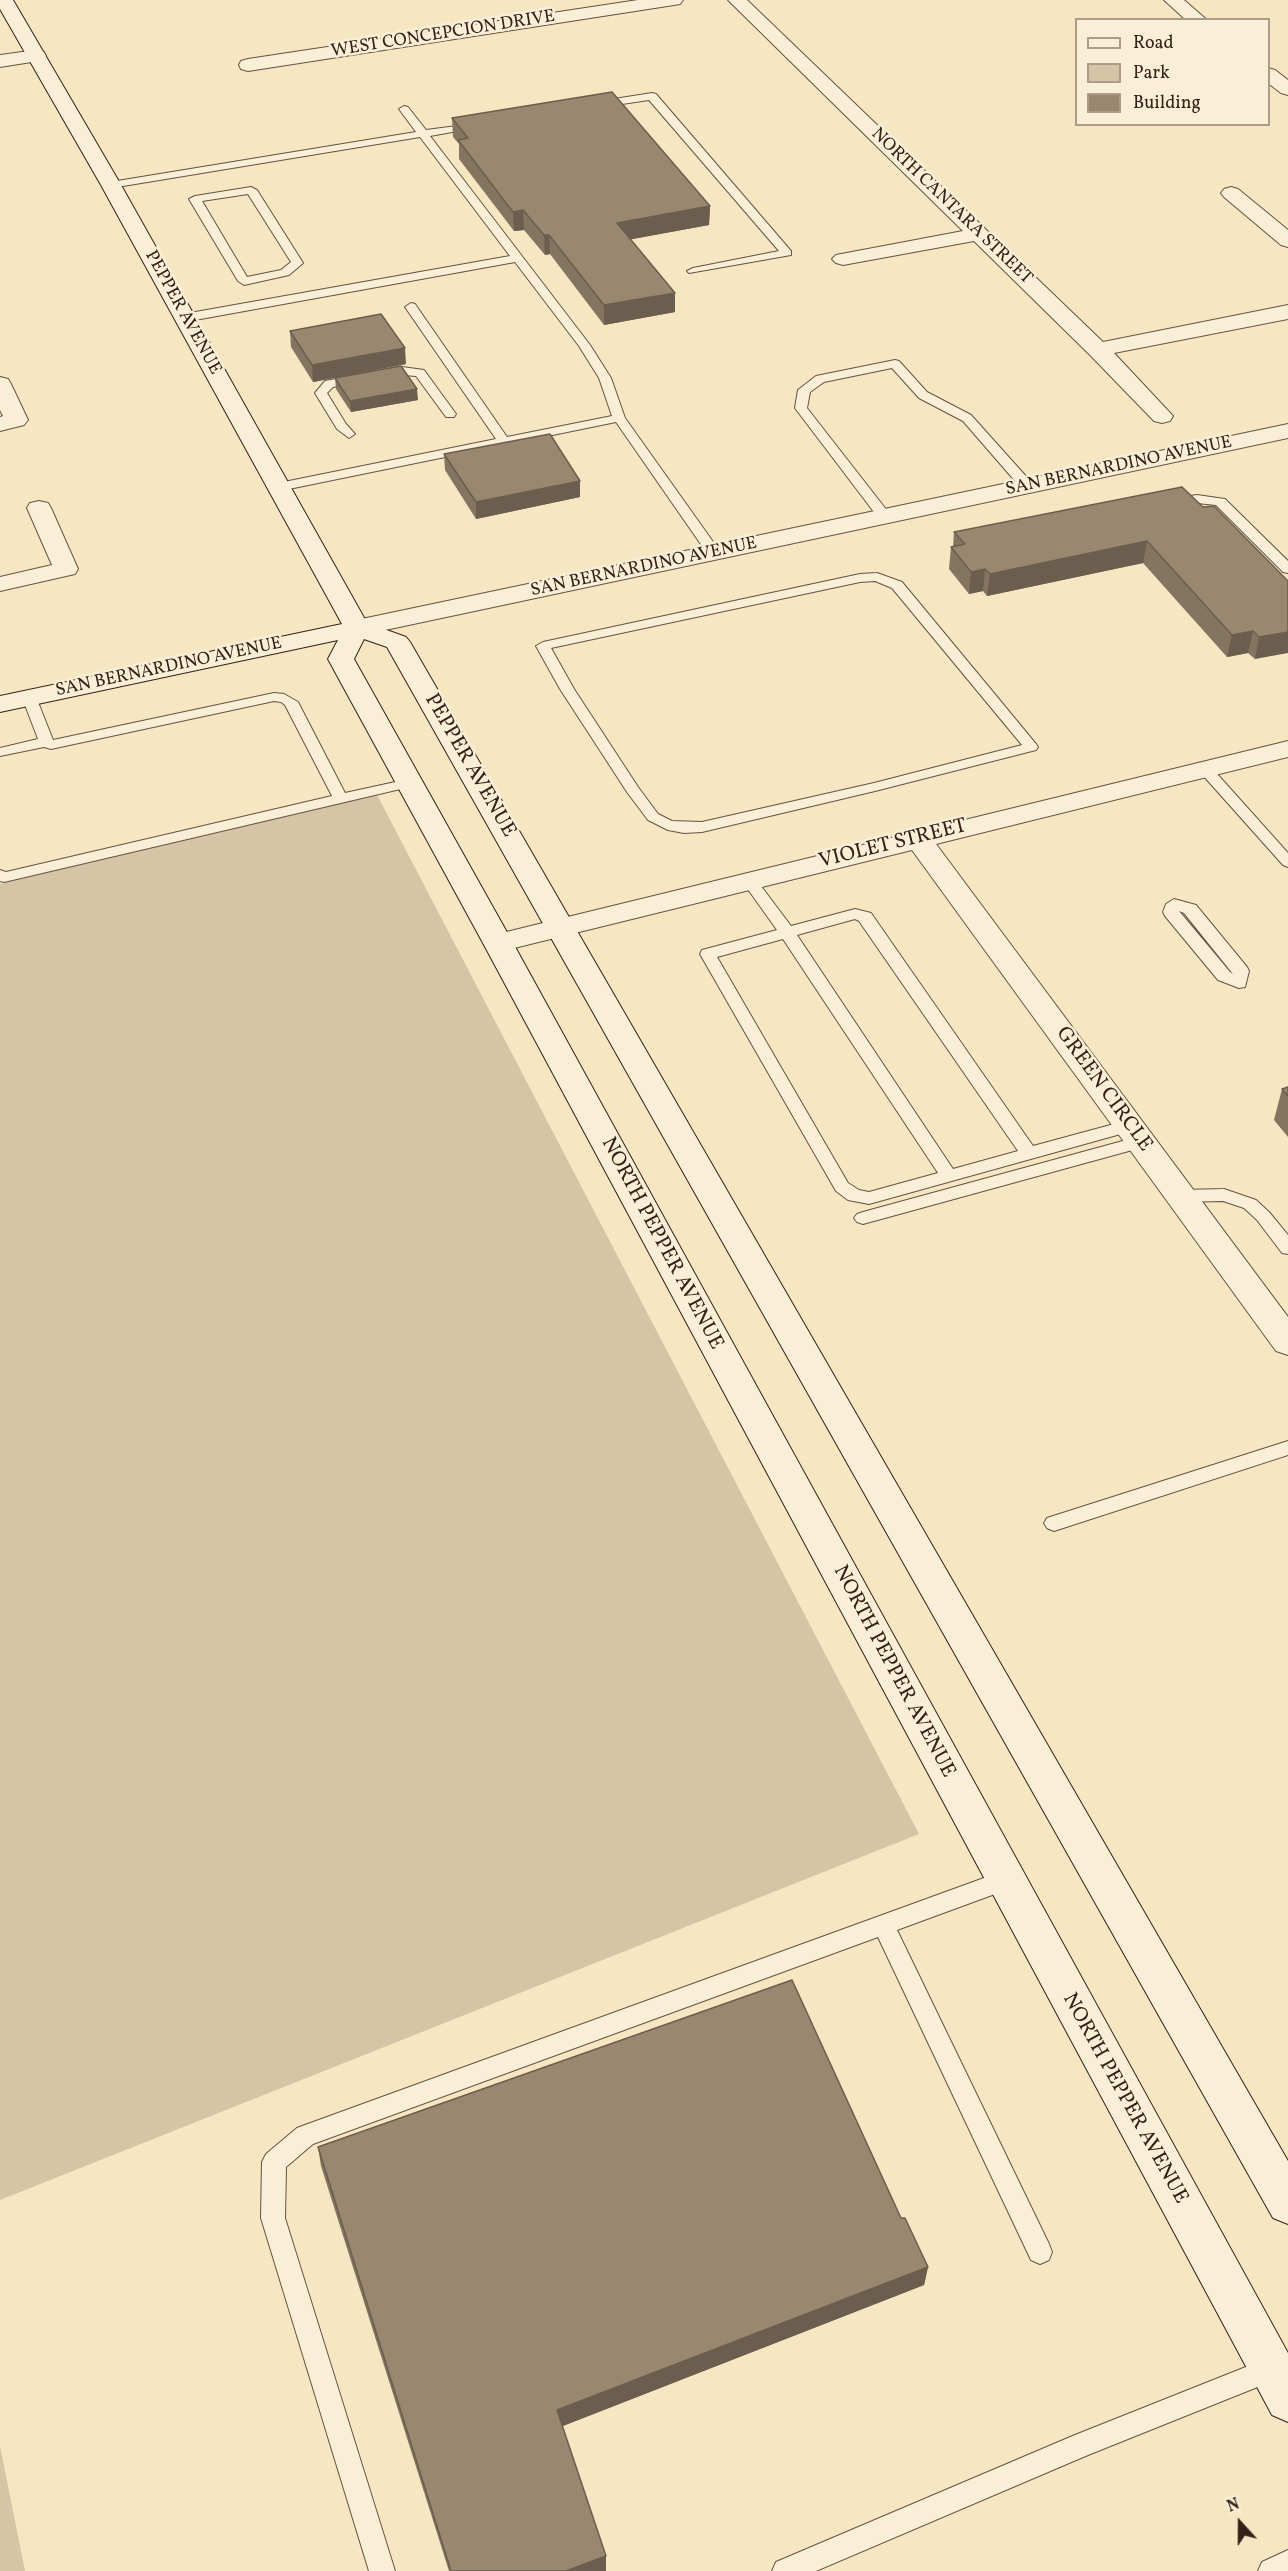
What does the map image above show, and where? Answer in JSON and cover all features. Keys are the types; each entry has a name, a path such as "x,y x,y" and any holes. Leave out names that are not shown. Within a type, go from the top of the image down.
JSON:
{"main road":[{"name":"PEPPER AVENUE","path":"4,0 111,185 357,628 397,642 561,927"},
{"name":"WEST CONCEPCION DRIVE","path":"248,65 674,0"},
{"name":"NORTH CANTARA STREET","path":"737,0 1098,350 1162,416"},
{"path":"1173,0 1196,18"},
{"path":"0,61 37,56"},
{"path":"1270,75 1288,89"},
{"path":"1230,193 1288,241"},
{"path":"843,258 978,234"},
{"path":"1098,350 1288,312"},
{"path":"0,384 16,420 0,424"},
{"name":"SAN BERNARDINO AVENUE","path":"0,704 1288,431"},
{"path":"0,584 66,569 39,508"},
{"path":"357,628 341,658 498,943"},
{"name":"VIOLET STREET","path":"498,943 1288,749"},
{"name":"GREEN CIRCLE","path":"918,839 1180,1196 1285,1330"},
{"path":"561,927 1288,2203"},
{"name":"NORTH PEPPER AVENUE","path":"498,943 1280,2384"}],"lane":[{"path":"583,107 652,96 788,253 693,271"},
{"path":"404,109 584,345 605,378 619,418 714,553"},
{"path":"111,185 218,181 423,134 491,122"},
{"path":"218,181 195,199 244,280 293,285"},
{"path":"218,181 251,190 297,263 293,285"},
{"path":"184,318 293,285 516,258"},
{"path":"411,307 504,441"},
{"path":"885,517 801,408 804,390 820,379 895,364 923,395 967,418 1027,486"},
{"path":"349,434 341,426 321,393 329,384 402,370 420,373 450,414"},
{"path":"279,487 619,418"},
{"path":"1161,505 1197,499 1220,502 1288,569"},
{"path":"860,578 888,580 897,585 1031,747 875,787 702,827 684,828 668,825 653,818 632,789 567,689 543,646 694,613 860,578"},
{"path":"29,698 46,742 51,745 274,697 284,698 291,702 341,799"},
{"path":"0,752 46,742"},
{"path":"1204,769 1288,861"},
{"path":"1,876 409,783"},
{"path":"750,881 787,932 949,1176"},
{"path":"1174,904 1190,909 1241,971 1239,983 1224,976 1213,963 1172,912 1174,904"},
{"path":"1029,1153 865,917 855,914 708,954 842,1186 854,1196 868,1198 1029,1153 1135,1134"},
{"path":"864,1218 1135,1134"},
{"path":"1180,1196 1224,1195 1250,1204 1256,1208 1288,1248"},
{"path":"1054,1522 1288,1448"},
{"path":"382,2571 273,2218 274,2162 305,2136 1006,1880"},
{"path":"883,1924 1041,2252"},
{"path":"785,2571 1084,2444 1280,2384"},
{"path":"1271,2571 1288,2564"}],"green space":[{"path":"375,791 919,1834 0,2200 0,884"},
{"path":"0,2446 25,2571 0,2571"}],"building":[{"path":"612,92 710,206 617,223 675,293 604,305 549,235 544,235 523,210 513,212 458,140 468,138 452,118"},
{"path":"381,314 405,348 312,365 290,331"},
{"path":"401,366 417,389 350,401 335,378"},
{"path":"550,434 580,481 476,502 444,454"},
{"path":"1182,487 1203,507 1214,506 1288,581 1288,632 1259,637 1253,631 1232,635 1147,541 990,574 985,569 971,572 951,547 965,544 954,532"},
{"path":"1288,1087 1288,1096 1282,1089"},
{"path":"792,1980 901,2218 905,2218 928,2267 557,2410 606,2556 566,2571 451,2571 318,2147"}]}
